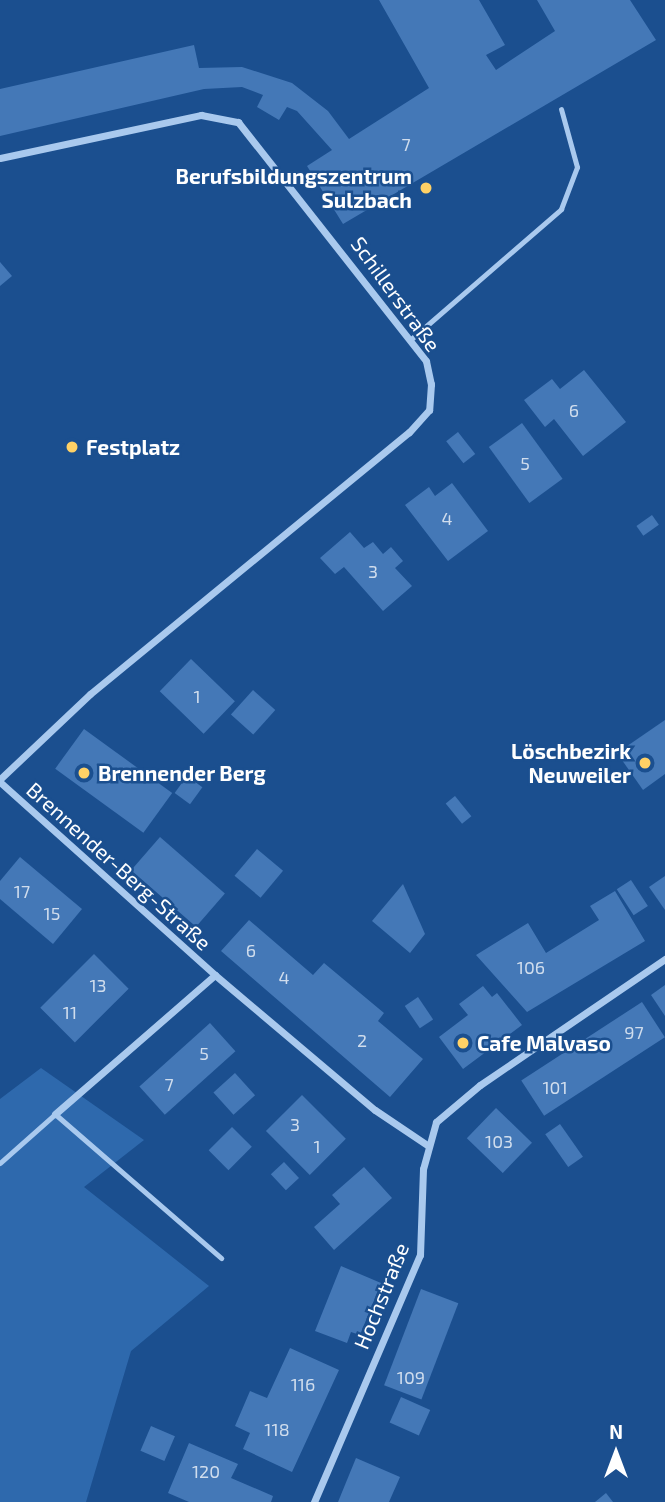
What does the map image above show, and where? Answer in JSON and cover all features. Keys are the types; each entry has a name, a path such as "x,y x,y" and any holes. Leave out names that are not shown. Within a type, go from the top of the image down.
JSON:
{"street":[{"name":"Schillerstraße","path":"0,158 201,115 238,122 426,361 431,384 429,410 409,432 90,694 0,780"},
{"name":"Brennender-Berg-Straße","path":"0,780 215,975 383,1117 428,1144"},
{"name":"Hochstraße","path":"314,1502 419,1255 428,1144 449,1107 665,960"},
{"name":"Brennender-Berg-Straße","path":"55,1114 215,975"}],"lane":[{"path":"410,340 561,209 577,166 561,109"},
{"path":"0,1163 55,1114 221,1258"}],"shaded area":[{"path":"41,1068 144,1140 84,1187 209,1286 131,1351 86,1502 0,1502 0,1099"}],"building":[{"path":"379,0 479,0 505,45 486,55 496,70 555,31 537,0 630,0 656,40 343,224 307,166 332,150 297,111 287,107 279,120 257,107 263,95 242,87 204,89 0,136 0,89 194,45 199,68 242,67 292,83 328,111 349,139 429,88"},
{"path":"0,262 12,276 0,286"},
{"path":"584,370 626,422 583,456 554,419 545,427 524,400 552,379 560,389"},
{"path":"522,423 563,479 529,503 489,447"},
{"path":"458,432 475,454 463,463 446,441"},
{"path":"452,483 488,531 448,561 405,505 429,487 435,496"},
{"path":"652,515 659,525 643,536 636,526"},
{"path":"350,532 364,548 373,542 383,554 391,547 403,561 395,568 412,586 383,611 344,567 335,574 320,558"},
{"path":"191,659 235,701 204,734 160,691"},
{"path":"253,690 275,710 253,735 231,715"},
{"name":"Löschbezirk Neuweiler","path":"665,720 665,774 643,790 617,753"},
{"path":"84,729 172,793 143,833 55,769"},
{"path":"187,776 202,787 190,804 175,793"},
{"path":"455,796 471,816 462,824 446,804"},
{"path":"160,837 225,893 196,927 131,870"},
{"path":"257,849 283,871 261,898 235,876"},
{"path":"20,857 82,909 53,944 0,899 0,881"},
{"path":"665,876 665,910 649,887"},
{"path":"631,880 648,906 634,915 617,889"},
{"path":"403,884 425,934 410,953 372,921"},
{"path":"615,891 645,941 527,1012 476,955 528,923 546,953 599,920 590,906"},
{"path":"249,920 313,975 324,963 384,1013 378,1021 423,1059 390,1097 221,951"},
{"path":"94,954 129,989 75,1042 40,1008"},
{"path":"665,985 665,1016 651,995"},
{"path":"483,986 492,997 497,993 522,1025 463,1069 439,1037 468,1015 459,1004"},
{"path":"418,997 433,1019 420,1028 405,1006"},
{"path":"642,1002 665,1037 544,1116 521,1080"},
{"path":"210,1023 235,1051 165,1115 139,1087"},
{"path":"235,1073 255,1095 234,1115 213,1092"},
{"path":"302,1095 346,1139 310,1175 266,1131"},
{"path":"496,1108 532,1143 503,1173 467,1138"},
{"path":"560,1124 583,1157 568,1167 545,1134"},
{"path":"232,1127 252,1147 228,1170 209,1150"},
{"path":"284,1162 299,1178 286,1190 271,1174"},
{"path":"364,1167 392,1198 334,1250 314,1227 340,1204 332,1195"},
{"path":"341,1266 381,1283 360,1335 351,1332 347,1343 315,1331"},
{"path":"421,1289 458,1303 421,1399 384,1385"},
{"path":"290,1348 339,1370 292,1472 243,1449 250,1433 235,1426 250,1391 267,1398"},
{"path":"401,1397 430,1410 419,1436 390,1423"},
{"path":"151,1426 175,1436 164,1461 140,1451"},
{"path":"189,1443 238,1464 231,1478 273,1496 271,1502 189,1502 168,1493"},
{"path":"356,1458 400,1477 389,1502 338,1502"},
{"path":"606,1493 613,1502 595,1502"}],"place":[{"name":"Berufsbildungszentrum Sulzbach","path":"426,188"},
{"name":"Festplatz","path":"72,447"},
{"name":"Löschbezirk Neuweiler","path":"645,763"},
{"name":"Brennender Berg","path":"84,773"},
{"name":"Cafe Malvaso","path":"463,1043"}]}
